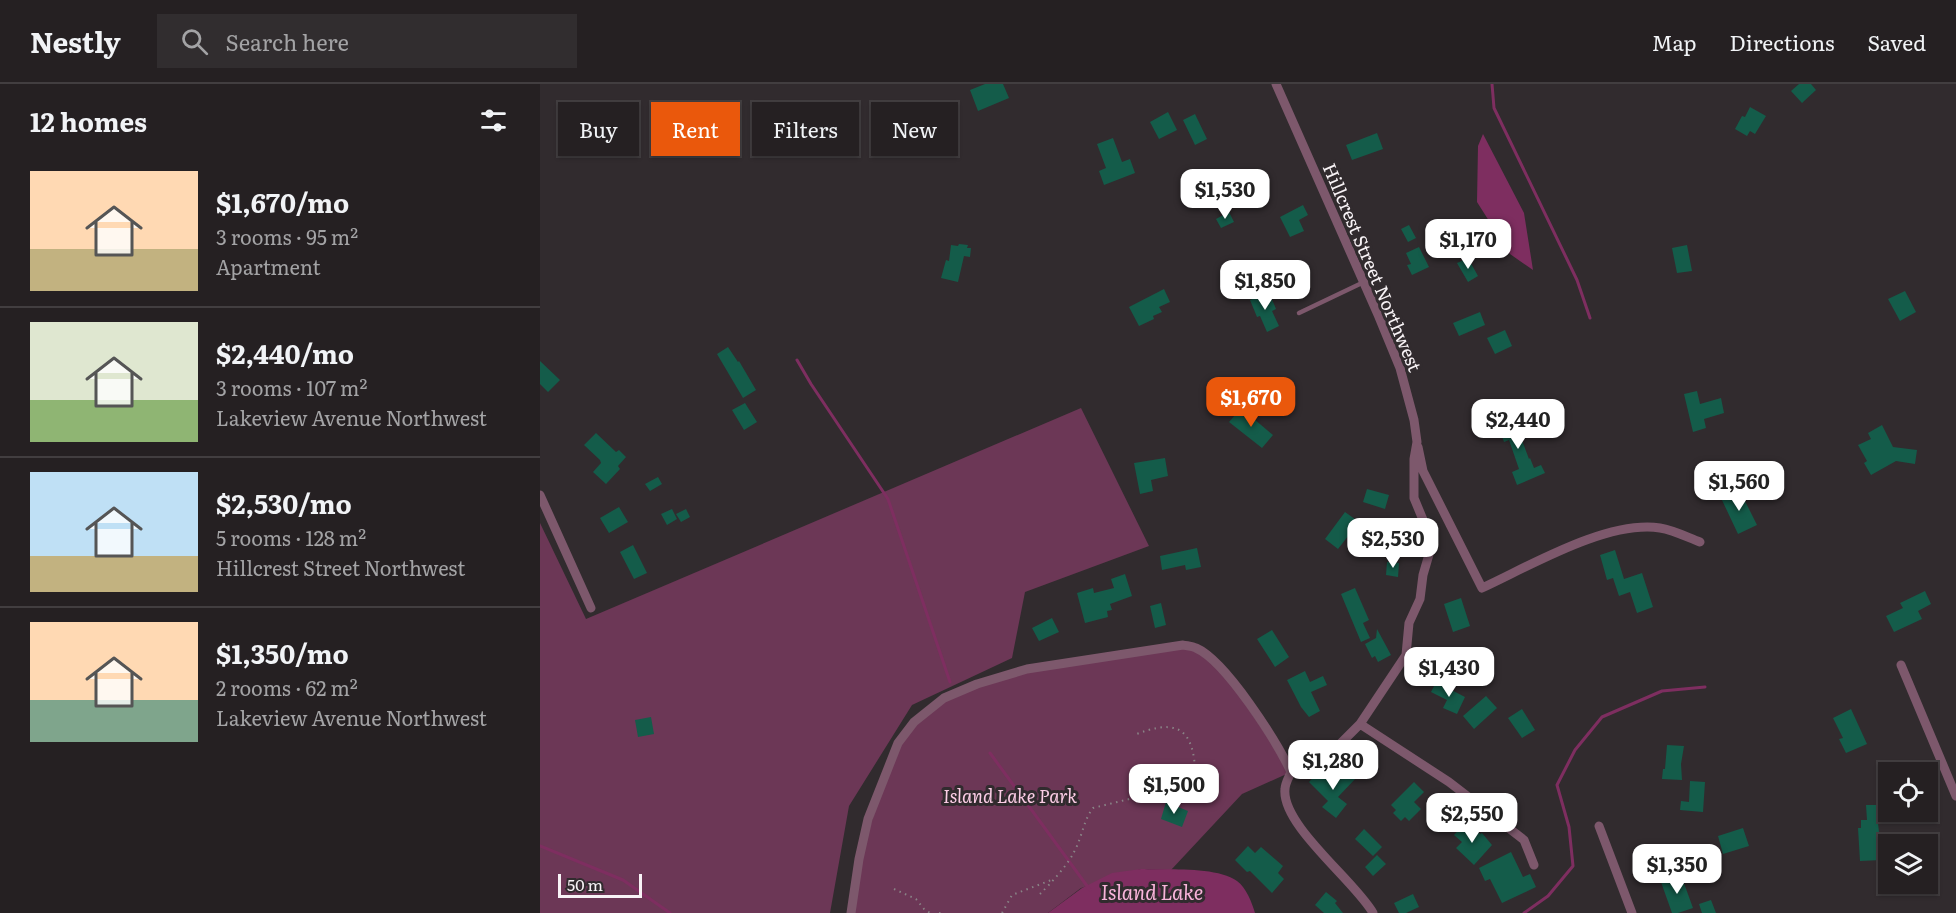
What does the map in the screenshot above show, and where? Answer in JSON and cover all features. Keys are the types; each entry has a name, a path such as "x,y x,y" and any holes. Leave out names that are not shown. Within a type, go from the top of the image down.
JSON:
{"street":[{"name":"Hillcrest Street Northwest","path":"1276,84 1400,368 1414,420 1417,442 1414,459 1414,498 1426,527 1430,551 1423,575 1420,599 1409,623 1406,655 1360,724 1339,745 1291,772"},
{"path":"1417,442 1424,471 1482,588 1591,538 1612,532 1660,528 1700,542"},
{"path":"540,495 591,608"},
{"path":"851,913 868,819 898,743 914,722 944,698 977,684 1027,669 1183,645 1194,646 1209,657 1255,712 1278,745 1291,772 1285,789 1287,808 1317,849 1373,913"},
{"path":"1901,664 1956,796"},
{"path":"1360,724 1449,783 1524,840 1534,865"},
{"path":"1599,826 1632,913"}],"lane":[{"path":"1299,313 1364,282"}],"path":[{"path":"1040,894 1055,879 1073,854 1087,816 1093,808 1178,787 1195,768 1193,749 1186,736 1175,727 1164,726 1134,735"},
{"path":"1002,913 1012,895 1055,879"},
{"path":"894,889 916,899 930,913"},
{"path":"939,913 945,913"}],"green space":[{"path":"1081,408 1149,546 1025,592 1012,658 912,705 849,806 830,913 540,913 540,523 586,619"},
{"name":"Island Lake Park","path":"1194,647 1223,671 1291,772 1242,794 1171,870 1141,869 1081,888 1048,913 851,913 859,859 898,743 944,698 1027,669"}],"water":[{"path":"1483,134 1524,213 1533,270 1510,254 1477,202 1478,146"},
{"name":"Island Lake","path":"1141,869 1204,871 1228,876 1243,887 1255,913 1048,913 1082,888 1112,873"}],"building":[{"path":"985,84 1003,84 1009,98 978,111 970,90"},
{"path":"1799,84 1811,84 1816,90 1802,103 1791,91"},
{"path":"1750,107 1766,116 1755,134 1750,131 1747,136 1735,129"},
{"path":"1168,112 1177,130 1159,139 1150,122"},
{"path":"1195,114 1207,139 1195,145 1183,120"},
{"path":"1377,133 1383,149 1352,160 1346,145"},
{"path":"1113,138 1122,162 1130,159 1135,173 1104,185 1099,171 1106,168 1097,144"},
{"path":"1303,205 1308,215 1299,220 1304,231 1290,237 1280,217"},
{"path":"1229,212 1234,222 1221,228 1216,219"},
{"path":"1409,225 1416,238 1408,242 1401,229"},
{"path":"959,244 968,245 967,248 971,248 970,257 964,256 958,282 941,278 946,260 949,261 951,245 958,246"},
{"path":"1687,245 1692,271 1677,273 1672,248"},
{"path":"1419,247 1429,267 1412,275 1407,265 1411,264 1406,253"},
{"path":"1468,258 1478,276 1468,282 1457,263"},
{"path":"1164,289 1170,302 1159,307 1162,312 1153,316 1154,319 1139,326 1129,307"},
{"path":"1905,291 1916,312 1900,321 1888,299"},
{"path":"1269,292 1276,309 1272,311 1279,326 1267,332 1250,300"},
{"path":"1480,312 1485,325 1459,336 1453,323"},
{"path":"1505,330 1512,346 1495,354 1487,338"},
{"path":"728,347 756,390 743,398 717,354"},
{"path":"540,361 560,380 548,392 540,384"},
{"path":"1697,391 1700,404 1721,398 1724,413 1704,419 1706,428 1693,432 1684,394"},
{"path":"745,403 757,422 744,430 732,410"},
{"path":"1241,408 1273,435 1262,448 1229,422"},
{"path":"1511,411 1529,459 1534,468 1541,465 1545,473 1517,485 1512,472 1519,469 1509,440 1504,442 1500,430 1503,429 1498,415"},
{"path":"1882,425 1893,447 1917,450 1915,464 1896,461 1871,475 1864,463 1867,461 1858,445 1871,439 1868,433"},
{"path":"596,433 616,452 619,450 626,457 618,466 620,469 606,484 593,472 601,463 600,460 584,445"},
{"path":"1165,458 1168,476 1151,480 1153,491 1140,494 1134,463"},
{"path":"658,477 662,484 650,491 645,484"},
{"path":"1367,489 1389,495 1385,509 1363,502"},
{"path":"1739,489 1757,525 1738,534 1721,498"},
{"path":"619,507 628,522 609,533 600,518"},
{"path":"672,509 677,519 667,525 661,514"},
{"path":"686,509 690,517 681,522 676,514"},
{"path":"1345,512 1359,522 1338,549 1325,539"},
{"path":"633,545 647,573 634,579 620,552"},
{"path":"1197,548 1201,567 1186,570 1185,565 1162,570 1160,556"},
{"path":"1615,550 1624,579 1642,573 1653,607 1637,613 1630,592 1619,596 1613,578 1607,580 1600,555"},
{"path":"1387,562 1399,563 1398,577 1386,575"},
{"path":"1125,574 1132,596 1110,604 1112,610 1107,611 1108,617 1085,623 1077,593 1093,588 1094,593 1114,588 1111,579"},
{"path":"1355,588 1369,620 1363,623 1370,638 1361,642 1341,594"},
{"path":"1925,591 1931,604 1918,611 1922,619 1894,632 1886,616 1903,608 1900,603"},
{"path":"1461,598 1470,626 1453,632 1444,604"},
{"path":"1161,603 1166,625 1155,628 1150,606"},
{"path":"1052,618 1059,632 1039,641 1032,628"},
{"path":"1377,629 1391,655 1378,662 1375,656 1372,658 1365,644 1376,638"},
{"path":"1272,630 1289,657 1275,667 1257,639"},
{"path":"1305,671 1310,682 1323,676 1327,685 1311,692 1320,711 1309,717 1287,680"},
{"path":"1436,682 1465,697 1457,714 1443,708 1447,700 1431,692"},
{"path":"1486,696 1497,708 1474,729 1463,716"},
{"path":"1522,709 1535,730 1522,738 1508,718"},
{"path":"1851,709 1867,744 1846,753 1839,739 1843,738 1833,718"},
{"path":"651,717 654,734 638,737 635,720"},
{"path":"1667,745 1684,746 1681,764 1682,780 1662,779"},
{"path":"1348,768 1357,777 1338,797 1347,804 1336,818 1322,807 1328,801 1309,782 1318,772 1333,785"},
{"path":"1690,781 1705,782 1703,812 1680,810 1681,801 1689,802"},
{"path":"1414,782 1424,792 1414,802 1421,809 1409,821 1405,817 1401,821 1393,813 1396,810 1391,805"},
{"path":"1166,802 1188,811 1182,827 1161,819"},
{"path":"1866,805 1876,805 1879,834 1878,860 1860,861 1858,828 1861,828 1861,820 1867,820"},
{"path":"1465,823 1474,832 1476,830 1482,833 1492,845 1474,865 1456,848 1462,842 1454,835"},
{"path":"1743,828 1749,846 1723,854 1718,836"},
{"path":"1364,829 1382,847 1373,856 1355,839"},
{"path":"1248,846 1255,853 1261,847 1283,866 1278,873 1284,879 1272,893 1235,860"},
{"path":"1511,852 1523,877 1530,874 1536,887 1502,903 1490,879 1485,881 1479,868"},
{"path":"1377,855 1386,864 1373,876 1365,867"},
{"path":"1681,875 1693,908 1672,913 1661,882"},
{"path":"1326,892 1337,901 1335,903 1343,913 1324,913 1315,905"},
{"path":"1413,894 1419,907 1406,913 1399,913 1394,903"},
{"path":"1711,900 1716,913 1702,913 1699,904"}],"waterway":[{"path":"1492,84 1494,108 1577,280 1590,318"},
{"path":"797,360 888,499 950,682"},
{"path":"1524,913 1548,896 1573,866 1569,827 1557,785 1575,750 1602,717 1662,691 1705,687"},
{"path":"990,753 1090,890"},
{"path":"540,846 623,880 670,913"}]}
